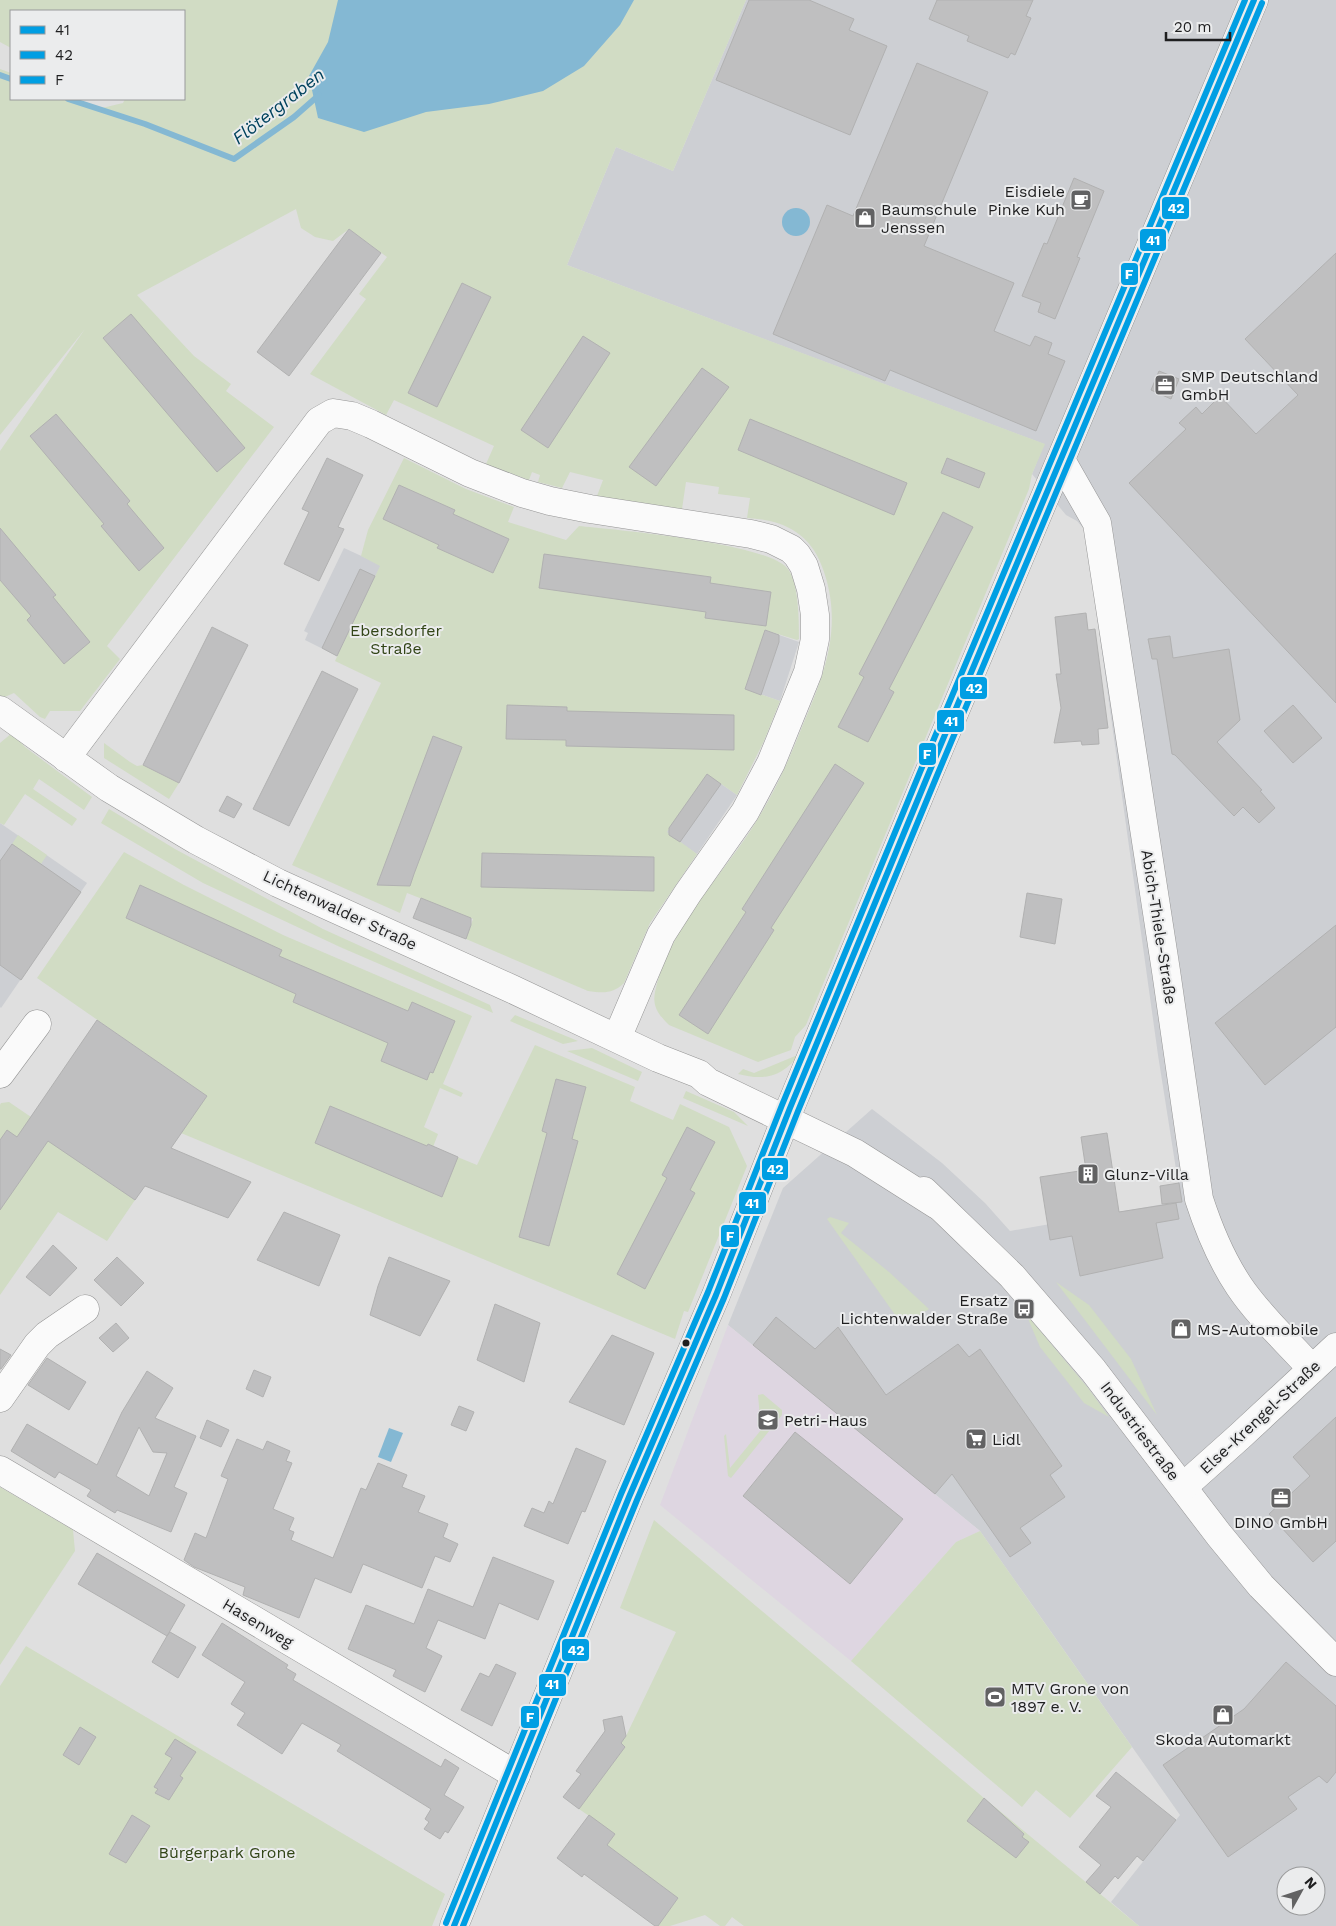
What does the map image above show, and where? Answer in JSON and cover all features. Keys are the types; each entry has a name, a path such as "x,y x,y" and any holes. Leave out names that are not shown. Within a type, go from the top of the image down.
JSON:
{"street":[{"path":"454,1926 629,1497 716,1295 788,1113 1254,0"},
{"path":"66,758 319,421 333,412 352,416 371,424 470,473 530,495 590,510 751,534 771,539 791,549 804,566 812,589 815,639 808,672 767,771 745,812 661,935 617,1038"},
{"name":"Abich-Thiele-Straße","path":"1061,460 1097,524 1199,1199 1211,1233 1224,1261 1240,1287 1312,1370"},
{"name":"Lichtenwalder Straße","path":"0,710 109,788 196,840 278,884 658,1058 699,1074 710,1074 788,1113"},
{"path":"0,1074 37,1024"},
{"name":"Industriestraße","path":"788,1113 937,1205 1012,1276 1093,1370 1219,1535 1262,1586 1336,1662"},
{"path":"0,1398 37,1345 47,1335 85,1309"},
{"name":"Else-Krengel-Straße","path":"1183,1487 1336,1347"},
{"name":"Hasenweg","path":"0,1470 516,1775"}],"shaded area":[{"path":"746,0 1336,0 1336,1926 1139,1926 1111,1902 1180,1815 980,1531 728,1325 783,1188 872,1109 942,1163 985,1203 1010,1231 1181,1201 1158,1055 1085,530 1077,521 1066,515 1032,474 1044,444 567,265 616,147 673,171"},
{"path":"344,548 381,565 337,656 305,640 308,633 304,631"},
{"path":"765,630 799,642 780,701 745,689"},
{"path":"707,774 737,795 697,854 666,833"},
{"path":"0,823 87,883 1,1008 0,1007"},
{"name":"Petri-Haus","path":"728,1325 980,1531 956,1542 851,1661 660,1505"}],"green space":[{"path":"0,0 746,0 673,171 616,147 567,265 1045,444 1032,474 1029,489 806,1025 795,1037 791,1050 758,1062 669,1025 657,1010 654,997 661,971 679,932 759,817 794,747 816,693 828,654 832,614 830,594 819,559 804,539 785,526 761,519 747,518 750,498 718,494 719,487 686,482 682,509 597,496 603,480 570,472 562,488 538,482 540,475 532,472 529,480 486,464 494,446 394,400 386,415 310,374 366,299 359,294 387,257 349,229 333,241 315,237 301,228 296,209 137,295 194,356 231,384 226,391 274,427 107,646 120,659 80,711 50,711 45,719 40,717 14,693 0,699 0,451 85,329 0,435 0,69 10,73 10,100 80,100 102,108 123,103 124,100 185,100 185,10 10,10 10,47 0,42"},
{"name":"Ebersdorfer Straße","path":"404,458 466,489 514,507 508,522 566,540 579,526 656,534 751,551 773,559 787,568 791,574 798,602 799,639 765,630 745,689 780,701 764,741 737,795 707,774 667,832 697,854 650,923 624,983 612,991 588,991 466,939 473,919 407,893 400,913 292,865 381,683 335,661 380,566 361,556 368,530"},
{"path":"12,733 25,747 92,797 84,810 39,779 33,789 77,819 72,826 25,794 4,825 0,823 0,743"},
{"path":"104,743 137,766 143,765 179,783 169,799 104,758"},
{"path":"109,809 175,849 323,929 490,1005 493,1013 340,947 203,883 101,823"},
{"path":"18,835 47,855 41,864 12,844"},
{"path":"124,852 283,935 472,1016 443,1084 463,1093 461,1097 440,1088 424,1127 438,1134 433,1147 477,1165 535,1045 635,1087 630,1101 673,1120 680,1104 729,1127 747,1166 688,1312 684,1311 675,1339 181,1133 207,1096 37,978"},
{"path":"515,1015 578,1041 563,1044 510,1021"},
{"path":"592,1048 642,1072 638,1081 567,1051"},
{"path":"800,1054 787,1068 772,1075 757,1077 738,1074 743,1069 754,1073"},
{"path":"686,1091 734,1112 748,1126 683,1098"},
{"path":"9,1102 31,1117 26,1125 135,1200 107,1241 58,1212 0,1295 0,1105 1,1103"},
{"path":"830,1217 849,1223 841,1233 889,1272 929,1309 903,1326 827,1219"},
{"path":"1056,1282 1089,1305 1131,1359 1157,1415"},
{"path":"1026,1314 1088,1388 1109,1417 1084,1403 1040,1347"},
{"path":"763,1394 782,1410 782,1415 731,1478 728,1476 724,1436 726,1434 730,1468 761,1430 758,1395"},
{"path":"0,1487 73,1530 75,1551 0,1665"},
{"path":"654,1520 1139,1926 744,1926 732,1917 725,1926 720,1926 705,1915 670,1926 658,1926 678,1898 607,1845 615,1834 579,1809 625,1747 621,1743 676,1632 620,1608"},
{"name":"MTV Grone von 1897 e. V.","path":"980,1531 1132,1747 1070,1818 1036,1790 1022,1807 851,1661 956,1542"},
{"name":"Bürgerpark Grone","path":"26,1646 445,1894 432,1926 0,1926 0,1686"}],"water":[{"path":"338,0 634,0 620,25 584,66 543,91 489,104 426,112 364,132 318,118 309,76 328,42"},
{"path":"796,208 806,212 810,222 806,232 796,236 786,232 782,222 786,212"},
{"path":"389,1428 403,1433 391,1462 378,1457"}],"building":[{"path":"749,0 809,0 854,19 849,30 887,46 850,135 716,80"},
{"path":"937,0 1033,0 1026,16 1031,18 1015,55 1011,53 1008,58 967,41 969,36 929,19"},
{"path":"917,63 988,92 924,246 1014,283 994,331 1030,346 1035,336 1052,343 1048,354 1065,361 1036,431 890,370 885,381 773,334 827,205 853,216"},
{"path":"1074,178 1104,191 1077,257 1080,258 1055,319 1038,312 1041,303 1022,296 1044,243 1047,244"},
{"path":"349,229 381,253 289,376 257,352"},
{"path":"1336,253 1336,703 1129,483 1186,429 1179,423 1196,407 1202,414 1220,396 1256,434 1298,395 1245,339"},
{"path":"462,283 491,297 437,407 408,393"},
{"path":"131,314 245,448 217,472 103,338"},
{"path":"583,336 610,353 548,448 521,430"},
{"path":"702,368 729,387 656,486 629,467"},
{"name":"SMP Deutschland GmbH","path":"1159,371 1179,379 1171,399 1151,390"},
{"path":"56,414 130,501 127,504 164,548 139,571 101,526 104,524 30,436"},
{"path":"750,419 907,483 894,515 738,450"},
{"path":"327,458 363,475 338,527 344,529 319,581 284,564 309,512 302,509"},
{"path":"947,458 985,473 979,488 941,473"},
{"path":"399,485 455,510 453,514 509,539 493,573 437,548 439,545 383,519"},
{"path":"943,512 973,527 889,689 894,692 868,742 838,727 864,677 859,674"},
{"path":"0,528 56,595 53,597 90,642 64,664 27,620 31,616 0,580"},
{"path":"544,554 711,577 710,583 771,592 766,626 705,618 706,612 539,588"},
{"path":"360,569 375,576 337,656 322,648"},
{"path":"1086,613 1088,630 1095,629 1108,728 1098,729 1099,744 1082,745 1081,741 1054,743 1061,708 1056,674 1061,674 1055,617"},
{"path":"212,627 248,645 179,783 143,765"},
{"path":"765,630 779,635 779,642 761,695 745,689"},
{"path":"1170,636 1173,658 1229,649 1240,720 1217,742 1262,790 1260,791 1275,808 1259,823 1243,807 1234,816 1172,754 1157,659 1152,659 1148,639"},
{"path":"322,671 358,689 289,826 253,809"},
{"path":"507,705 567,707 567,711 734,715 734,750 566,746 566,740 506,739"},
{"path":"1293,705 1322,738 1293,763 1264,731"},
{"path":"433,736 462,747 410,886 377,885"},
{"path":"835,764 864,783 771,928 774,930 708,1034 679,1015 746,912 742,909"},
{"path":"707,774 721,784 680,842 669,835 669,828"},
{"path":"227,796 242,804 234,818 219,811"},
{"path":"12,844 81,892 21,980 0,965 0,861"},
{"path":"482,853 654,857 654,891 481,887"},
{"path":"140,885 282,950 279,956 408,1011 412,1002 455,1021 433,1073 430,1072 427,1080 381,1061 388,1043 293,1002 296,994 126,918"},
{"path":"1027,893 1062,899 1055,944 1020,937"},
{"path":"421,898 471,918 471,925 466,939 413,918"},
{"path":"1336,925 1336,1027 1265,1085 1215,1023"},
{"path":"97,1020 207,1096 171,1148 251,1182 228,1218 145,1186 135,1200 48,1141 0,1210 0,1140 7,1130 17,1137"},
{"path":"556,1079 586,1087 572,1139 578,1141 549,1246 519,1237 547,1133 542,1131"},
{"path":"330,1106 458,1157 442,1197 315,1143"},
{"path":"687,1127 715,1142 690,1190 695,1193 645,1289 617,1274 667,1178 662,1175"},
{"path":"1107,1133 1119,1212 1176,1203 1179,1219 1156,1223 1163,1258 1080,1276 1072,1236 1050,1240 1040,1177 1086,1170 1081,1137"},
{"path":"1179,1183 1182,1202 1162,1204 1160,1186"},
{"path":"284,1212 340,1235 319,1286 257,1260"},
{"path":"53,1245 77,1268 50,1296 26,1277"},
{"path":"117,1257 144,1283 121,1306 94,1280"},
{"path":"389,1257 450,1281 420,1336 370,1315"},
{"path":"495,1304 540,1323 524,1382 477,1360"},
{"path":"776,1317 815,1349 838,1327 886,1395 958,1344 969,1357 980,1349 1062,1466 1050,1475 1065,1497 1020,1528 1031,1543 1010,1557 952,1474 935,1494 753,1345"},
{"path":"116,1323 129,1338 113,1352 99,1338"},
{"path":"612,1335 654,1353 624,1425 569,1402"},
{"path":"0,1349 11,1355 1,1369 0,1369"},
{"path":"47,1358 86,1382 69,1410 28,1385"},
{"path":"254,1370 271,1377 263,1397 246,1389"},
{"path":"147,1371 173,1388 155,1418 196,1436 174,1487 187,1493 171,1532 117,1510 115,1513 87,1496 91,1490 59,1472 55,1478 11,1451 27,1424 97,1465 122,1412","holes":["139,1427 153,1452 167,1453 149,1496 116,1476"]},
{"path":"459,1406 474,1412 466,1431 451,1425"},
{"path":"1336,1417 1336,1541 1313,1562 1269,1514 1310,1476 1293,1457"},
{"path":"207,1420 229,1430 221,1447 200,1438"},
{"path":"795,1432 903,1519 850,1584 743,1496"},
{"path":"237,1439 263,1450 267,1441 290,1451 286,1461 292,1463 273,1509 294,1518 289,1530 294,1532 291,1540 333,1558 361,1488 366,1490 378,1463 407,1475 402,1487 425,1496 418,1512 448,1524 443,1537 458,1544 450,1562 435,1556 422,1588 363,1564 351,1593 315,1578 299,1618 243,1595 245,1587 194,1567 184,1560 195,1533 206,1538 228,1479 221,1476"},
{"path":"576,1448 606,1461 585,1512 582,1511 568,1544 524,1526 532,1508 544,1513 549,1501 553,1504"},
{"path":"97,1553 185,1605 167,1636 78,1584"},
{"path":"493,1557 554,1581 538,1620 499,1603 485,1639 438,1620 426,1648 442,1656 425,1692 393,1676 396,1670 348,1649 366,1605 414,1624 428,1589 473,1607"},
{"path":"222,1623 288,1665 286,1668 296,1674 293,1680 441,1767 445,1759 459,1768 444,1795 464,1807 448,1833 445,1831 440,1839 424,1829 429,1822 425,1819 431,1809 337,1751 341,1745 302,1723 282,1754 237,1725 245,1713 231,1704 245,1682 202,1655"},
{"path":"170,1632 196,1647 178,1678 152,1662"},
{"path":"1286,1662 1336,1706 1336,1772 1327,1783 1319,1776 1288,1797 1297,1809 1228,1857 1163,1765 1244,1709"},
{"path":"496,1664 516,1673 492,1726 461,1710 480,1673 489,1677"},
{"path":"622,1716 626,1736 621,1743 625,1747 579,1809 563,1797 581,1774 576,1771 605,1731 603,1720"},
{"path":"80,1727 96,1737 79,1765 63,1755"},
{"path":"175,1739 196,1752 180,1776 183,1778 169,1800 155,1793 158,1789 154,1787 172,1758 165,1754"},
{"path":"1116,1772 1176,1820 1143,1861 1137,1856 1118,1879 1115,1876 1100,1894 1086,1882 1101,1865 1079,1847 1111,1807 1096,1796"},
{"path":"984,1798 1024,1834 1022,1837 1029,1842 1016,1858 967,1821"},
{"path":"132,1815 150,1826 126,1863 109,1854"},
{"path":"589,1815 615,1834 607,1845 678,1898 658,1926 655,1926 584,1874 582,1877 557,1858"}],"waterway":[{"name":"Flötergraben","path":"0,75 10,79"},
{"name":"Flötergraben","path":"71,100 145,124 234,159 294,117 319,95"}],"transit line":[{"name":"F","path":"446,1923 621,1494 708,1292 782,1105 920,772 1245,0"},
{"name":"41","path":"454,1926 629,1497 716,1295 790,1108 928,775 1254,0"},
{"name":"42","path":"463,1926 637,1500 724,1298 798,1111 936,778 1262,3"}],"place":[{"name":"Eisdiele Pinke Kuh","path":"1081,200"},
{"name":"Baumschule Jenssen","path":"865,218"},
{"name":"SMP Deutschland GmbH","path":"1165,385"},
{"name":"Glunz-Villa","path":"1088,1174"},
{"name":"Ersatz Lichtenwalder Straße","path":"1024,1309"},
{"name":"MS-Automobile","path":"1181,1329"},
{"name":"Petri-Haus","path":"768,1420"},
{"name":"Lidl","path":"976,1439"},
{"name":"DINO GmbH","path":"1281,1498"},
{"name":"MTV Grone von 1897 e. V.","path":"995,1697"},
{"name":"Skoda Automarkt","path":"1223,1715"}]}
